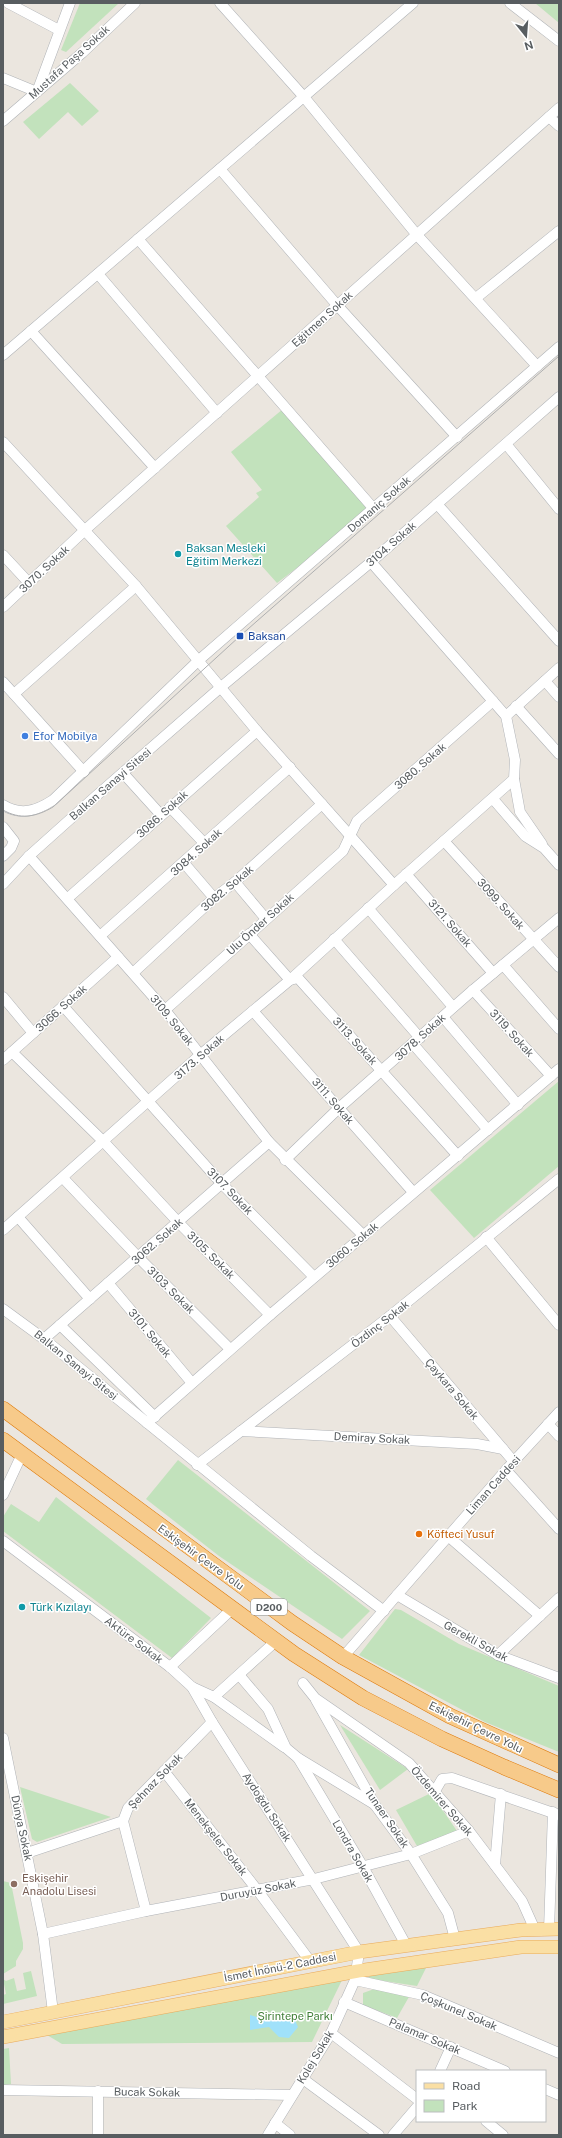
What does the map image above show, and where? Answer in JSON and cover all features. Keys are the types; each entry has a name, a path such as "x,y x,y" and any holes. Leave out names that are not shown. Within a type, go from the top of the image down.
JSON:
{"highway":[{"name":"Eskişehir Çevre Yolu","path":"3,1409 279,1614 343,1658 450,1716 559,1765"},
{"name":"D200","path":"3,1440 276,1641 363,1698 449,1742 559,1790"}],"main road":[{"name":"İsmet İnönü-2 Caddesi","path":"3,2022 359,1952 521,1930 554,1930"},
{"name":"İsmet İnönü-2 Caddesi","path":"3,2037 521,1947 559,1947"}],"street":[{"path":"8,3 59,30"},
{"path":"3,78 37,92 70,3"},
{"name":"Mustafa Paşa Sokak","path":"3,121 135,3"},
{"path":"220,3 304,97 417,234 537,366"},
{"path":"3,355 413,3"},
{"path":"510,3 559,41"},
{"name":"Eğitmen Sokak","path":"85,530 559,108"},
{"path":"549,117 559,126"},
{"path":"220,169 338,305 457,437"},
{"path":"476,298 559,231"},
{"path":"138,240 374,509"},
{"path":"98,274 217,413"},
{"path":"31,331 155,468"},
{"name":"Domaniç Sokak","path":"3,805 17,811 31,811 53,800 84,772 199,660 559,347"},
{"name":"3104. Sokak","path":"221,688 371,562 559,397"},
{"path":"3,442 136,586 257,731 394,884"},
{"path":"506,444 559,509"},
{"path":"437,504 559,641"},
{"name":"3070. Sokak","path":"3,607 85,530"},
{"path":"3,555 28,583"},
{"path":"371,562 506,716 515,760 514,779 520,812 544,848 559,865"},
{"path":"14,694 136,586"},
{"path":"506,716 559,668"},
{"path":"545,681 559,697"},
{"path":"3,682 84,772"},
{"name":"Balkan Sanayi Sitesi","path":"3,884 30,856 221,688"},
{"name":"3080. Sokak","path":"349,834 357,821 493,701"},
{"path":"516,706 559,754"},
{"name":"3086. Sokak","path":"68,898 170,806 257,731"},
{"name":"3084. Sokak","path":"100,936 184,863 290,767"},
{"path":"122,774 161,815"},
{"name":"3173. Sokak","path":"3,1230 200,1055 290,980 394,884 493,800 514,779"},
{"path":"493,800 525,836 544,848"},
{"name":"3082. Sokak","path":"133,973 214,898 322,804"},
{"path":"170,806 205,844"},
{"path":"3,827 14,841 11,848 3,856"},
{"name":"Ulu Önder Sokak","path":"165,1010 343,851 349,834"},
{"name":"3099. Sokak","path":"444,841 559,968"},
{"name":"3109. Sokak","path":"30,856 165,1010 269,1142 285,1160 364,1236"},
{"path":"184,863 214,898"},
{"name":"3121. Sokak","path":"406,874 493,973"},
{"path":"234,882 266,919"},
{"path":"368,908 454,1007"},
{"name":"3078. Sokak","path":"285,1160 339,1108 383,1072 473,990 559,918"},
{"name":"3113. Sokak","path":"249,934 290,980 298,978 458,1156"},
{"path":"334,939 488,1130"},
{"name":"3066. Sokak","path":"3,1060 118,957"},
{"path":"503,965 559,1029"},
{"name":"3119. Sokak","path":"473,990 555,1073"},
{"path":"3,996 33,1033"},
{"name":"3107. Sokak","path":"64,1006 222,1184 314,1277"},
{"name":"3111. Sokak","path":"253,1011 413,1192"},
{"path":"443,1017 518,1105"},
{"name":"3105. Sokak","path":"12,1052 103,1140 178,1222 270,1314"},
{"name":"3060. Sokak","path":"151,1420 270,1314 555,1073"},
{"name":"3062. Sokak","path":"44,1339 269,1142"},
{"name":"3103. Sokak","path":"63,1178 138,1257 230,1349"},
{"name":"Özdinç Sokak","path":"197,1465 390,1316 559,1179"},
{"path":"18,1217 90,1299"},
{"path":"486,1237 559,1324"},
{"name":"3101. Sokak","path":"108,1283 192,1383"},
{"name":"Balkan Sanayi Sitesi","path":"3,1309 151,1420"},
{"name":"Çaykara Sokak","path":"390,1316 514,1462"},
{"path":"60,1325 151,1420 197,1465 311,1556 384,1611"},
{"name":"Liman Caddesi","path":"343,1658 448,1536 559,1412"},
{"path":"548,1424 559,1436"},
{"name":"Demiray Sokak","path":"241,1431 477,1444 503,1449"},
{"path":"3,1495 22,1454"},
{"path":"506,1470 559,1529"},
{"path":"448,1536 540,1616"},
{"name":"Aktüre Sokak","path":"3,1541 170,1667"},
{"name":"Gerekli Sokak","path":"397,1595 498,1655 559,1678"},
{"path":"498,1655 559,1598"},
{"path":"170,1667 232,1609"},
{"path":"214,1697 240,1676 276,1641"},
{"name":"Aydoğdu Sokak","path":"170,1667 192,1687 212,1722 314,1879 359,1952"},
{"name":"Londra Sokak","path":"240,1676 268,1710 286,1748 298,1758 376,1805"},
{"name":"Özdemirer Sokak","path":"303,1683 315,1698 409,1763 469,1831 522,1901 535,1930"},
{"path":"192,1687 214,1697 286,1748"},
{"name":"Tunaer Sokak","path":"315,1698 376,1805 411,1854 448,1913 454,1939"},
{"name":"Şehnaz Sokak","path":"27,1853 123,1821 128,1808 212,1722"},
{"name":"Dünya Sokak","path":"3,1738 43,1934 53,2012"},
{"name":"Londra Sokak","path":"298,1758 362,1866 406,1945"},
{"name":"Menekşeler Sokak","path":"164,1771 258,1891 310,1961"},
{"path":"435,1791 442,1780 452,1778 556,1813 554,1930"},
{"path":"495,1866 501,1794"},
{"path":"123,1821 146,1911"},
{"name":"Duruyüz Sokak","path":"43,1934 146,1911 258,1891 314,1879 411,1854 469,1831"},
{"name":"Kolej Sokak","path":"268,2135 331,2033 356,1975 359,1952"},
{"name":"Çoşkunel Sokak","path":"356,1975 423,1995 559,2053"},
{"name":"Palamar Sokak","path":"344,2002 503,2070"},
{"path":"331,2033 416,2098"},
{"path":"440,2070 451,2047"},
{"path":"303,2079 378,2135"},
{"path":"546,2089 559,2095"},
{"name":"Bucak Sokak","path":"3,2090 292,2095"},
{"path":"98,2091 98,2135"},
{"path":"393,2135 416,2108"},
{"path":"487,2122 503,2135"},
{"path":"275,2123 290,2135"}],"green space":[{"path":"80,3 119,3 66,52 61,50"},
{"path":"535,3 559,3 559,23"},
{"path":"70,83 99,111 82,126 68,112 39,139 23,122"},
{"path":"283,409 369,506 314,555 277,583 226,526 259,497 256,493 262,490 231,452"},
{"path":"559,1081 559,1166 474,1238 430,1190"},
{"path":"178,1460 370,1611 342,1639 219,1556 146,1499"},
{"path":"56,1497 211,1618 172,1658 3,1531 3,1517 11,1504 39,1522"},
{"path":"395,1609 401,1610 459,1644 559,1686 559,1752 485,1722 359,1655"},
{"path":"340,1725 408,1769 380,1790"},
{"path":"20,1787 111,1817 37,1842 32,1839"},
{"path":"431,1793 457,1831 417,1846 396,1810"},
{"path":"3,1881 11,1883 23,1949 16,1961 16,1966 3,1974"},
{"path":"427,1966 417,1986 371,1979 368,1977 380,1971"},
{"path":"31,1971 37,1996 3,2004 3,1995 6,1994 3,1979 6,1981 14,1978 17,1991 26,1989 23,1973"},
{"name":"Şirintepe Parkı","path":"342,1980 312,2042 62,2044 47,2035"},
{"path":"377,1988 410,1995 397,2018 363,2005 363,1993"},
{"path":"9,2048 11,2084 3,2085 3,2049"}],"water":[{"path":"250,2015 270,2021 283,2015 294,2018 298,2027 289,2038 279,2037 269,2027 250,2030"}],"tram line":[{"path":"3,810 16,815 28,816 40,813 53,807 240,636 559,356"}],"place":[{"name":"Baksan Mesleki Eğitim Merkezi","path":"178,554"},
{"name":"Baksan","path":"240,636"},
{"name":"Efor Mobilya","path":"25,736"},
{"name":"Köfteci Yusuf","path":"419,1534"},
{"name":"Türk Kızılayı","path":"22,1607"},
{"name":"Eskişehir Anadolu Lisesi","path":"14,1884"}]}
